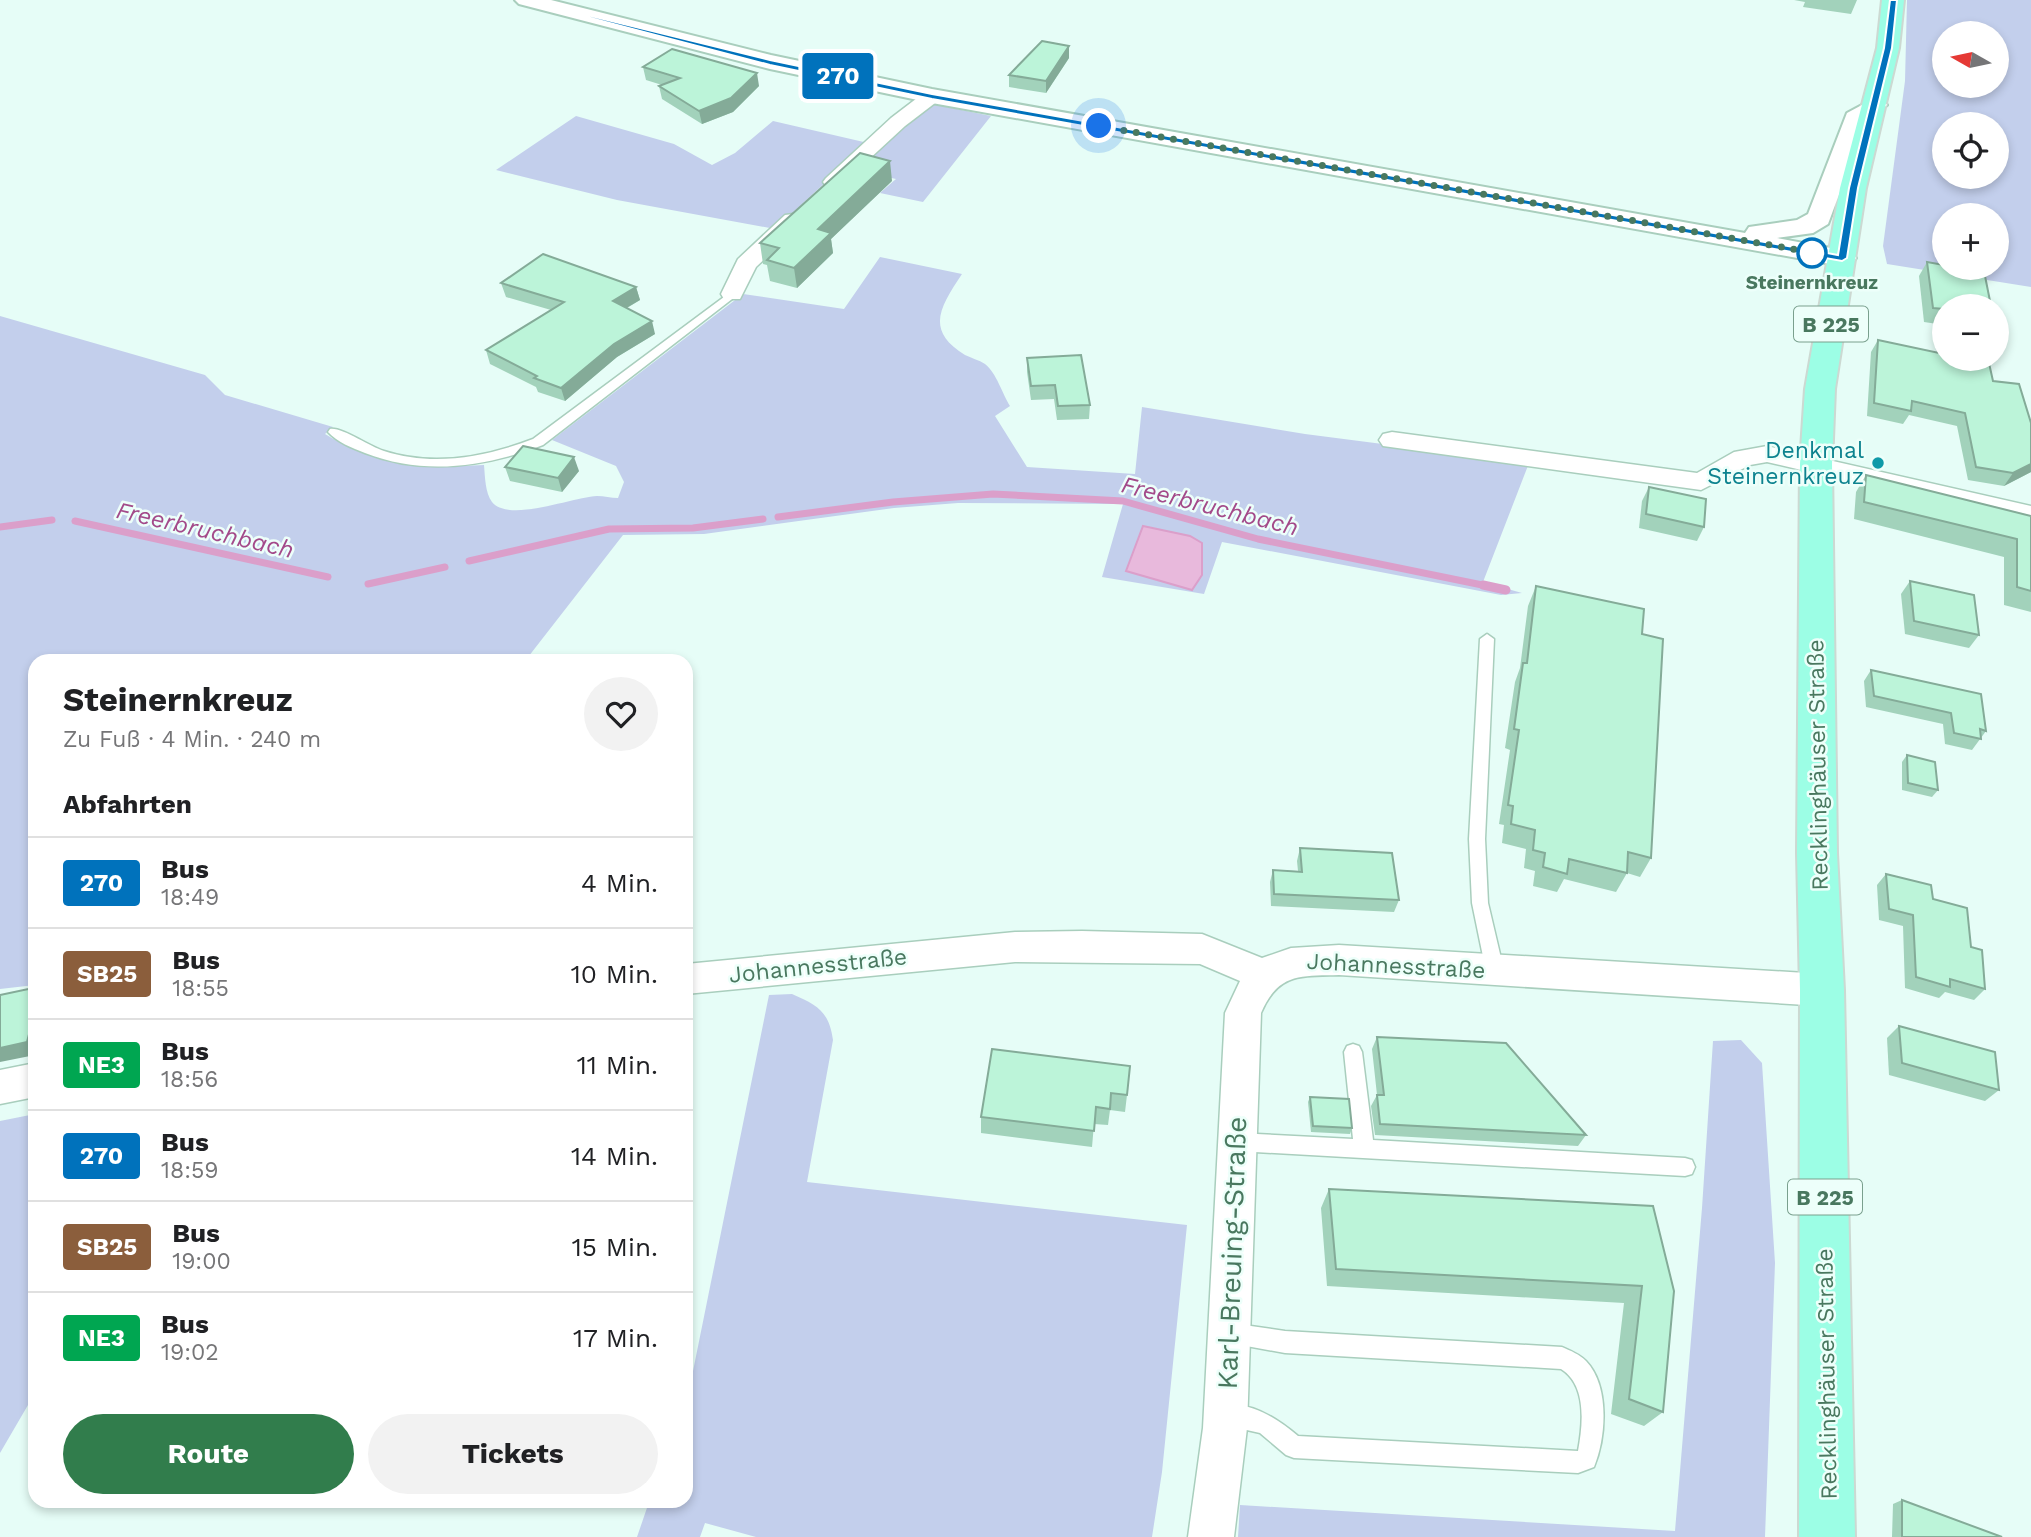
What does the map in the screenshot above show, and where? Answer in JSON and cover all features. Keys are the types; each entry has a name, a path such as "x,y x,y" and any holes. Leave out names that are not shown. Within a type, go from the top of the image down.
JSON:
{"main road":[{"name":"Recklinghäuser Straße","path":"1827,1537 1822,990 1817,853 1816,464 1820,389 1853,188 1888,48 1894,0"}],"street":[{"path":"526,0 770,62 932,96 1842,258"},
{"path":"733,294 746,264 898,122 932,96"},
{"path":"1707,234 1769,233 1804,227 1819,218 1855,118 1875,105"},
{"path":"1392,440 1701,482 1743,458 1767,454 2031,515"},
{"name":"Johannesstraße","path":"693,978 1015,947 1082,946 1202,949 1264,975 1288,962 1339,960 1822,990"},
{"name":"Karl-Breuing-Straße","path":"1212,1537 1225,1416 1230,1333 1243,1013 1252,990 1264,975"},
{"path":"0,1087 28,1081"}],"lane":[{"path":"334,432 355,447 398,460 460,463 507,456 538,442 733,294"},
{"path":"1487,639 1477,839 1480,903 1496,971"},
{"path":"1353,1052 1364,1149"},
{"path":"1237,1142 1685,1167"},
{"path":"1225,1416 1265,1423 1294,1447 1578,1462 1587,1459 1591,1449 1589,1387 1574,1364 1562,1358 1285,1342 1230,1333"}],"shaded area":[{"path":"1907,0 2031,0 2031,287 1987,280 2009,280 2009,203 1932,203 1932,271 1887,264 1883,246 1905,81"},
{"path":"932,104 991,116 923,202 880,193 896,179 852,169"},
{"path":"576,116 674,144 712,165 735,153 773,121 868,143 775,229 617,200 496,170"},
{"path":"880,257 962,274 943,307 940,327 952,346 985,364 993,372 1010,406 995,416 1027,467 1135,474 1142,407 1305,434 1529,463 1483,582 1522,593 1501,595 1222,542 1204,594 1102,577 1123,504 958,503 894,508 704,534 623,535 530,654 28,654 28,986 0,989 0,316 205,375 225,395 333,427 325,434 383,460 440,466 484,465 487,489 492,502 500,508 526,510 586,497 618,498 624,482 616,466 552,440 743,294 844,309"},
{"path":"1143,526 1190,536 1202,543 1202,575 1192,590 1126,571"},
{"path":"792,994 808,1002 825,1016 831,1030 833,1040 807,1182 1187,1225 1162,1472 1152,1537 756,1537 705,1523 700,1537 637,1537 647,1508 693,1508 693,1371 769,995"},
{"path":"1741,1040 1762,1063 1775,1263 1765,1537 1238,1537 1240,1505 1675,1531 1713,1041"},
{"path":"28,1115 28,1405 0,1453 0,1121"}],"building":[{"path":"1042,41 1069,46 1046,81 1009,75"},
{"path":"672,49 757,73 731,98 699,111 659,86 680,78 643,67"},
{"path":"860,153 890,161 818,229 831,233 794,268 767,260 779,248 760,243"},
{"path":"543,254 636,287 613,301 652,321 614,344 561,388 534,378 537,376 486,350 564,302 501,283"},
{"path":"1927,262 1932,263 1932,280 1986,280 1989,294 1932,294 1932,300"},
{"path":"1878,340 1932,351 1932,371 1991,371 1993,381 2019,384 2031,423 2031,464 2013,473 1976,467 1965,413 1912,401 1911,411 1874,403"},
{"path":"1081,355 1090,405 1058,406 1055,385 1031,386 1027,358"},
{"path":"523,446 574,457 558,478 505,467"},
{"path":"1866,475 2031,516 2031,591 2017,587 2017,539 1864,502"},
{"path":"1649,487 1706,499 1704,527 1646,514"},
{"path":"1910,581 1974,595 1979,635 1914,621"},
{"path":"1536,586 1644,609 1642,634 1663,639 1651,858 1628,852 1627,873 1569,859 1567,874 1543,867 1545,853 1533,850 1535,830 1511,824 1513,806 1508,805 1519,730 1514,729 1523,663 1527,663"},
{"path":"1871,670 1981,694 1986,731 1980,729 1981,739 1954,733 1951,713 1874,696"},
{"path":"1907,755 1935,762 1938,790 1908,783"},
{"path":"1300,848 1392,853 1399,900 1274,894 1273,870 1302,872"},
{"path":"1886,874 1931,885 1933,899 1967,908 1971,947 1982,950 1985,989 1950,979 1950,987 1916,977 1913,915 1889,909"},
{"path":"28,989 27,1042 0,1048 0,995"},
{"path":"1899,1026 1995,1052 1999,1090 1902,1063"},
{"path":"1377,1037 1506,1043 1586,1135 1380,1124 1377,1095 1384,1095"},
{"path":"992,1049 1130,1066 1127,1095 1111,1093 1110,1109 1096,1107 1094,1131 981,1117"},
{"path":"1310,1097 1349,1099 1352,1128 1313,1126"},
{"path":"1329,1189 1653,1206 1674,1291 1663,1412 1629,1399 1642,1286 1336,1269"},
{"path":"1902,1500 2002,1537 1902,1537"}],"waterway":[{"name":"Freerbruchbach","path":"778,517 893,502 993,494 1123,501 1258,539 1492,587"},
{"name":"Freerbruchbach","path":"469,561 609,529 693,528 763,519"},
{"name":"Freerbruchbach","path":"0,527 52,520"},
{"name":"Freerbruchbach","path":"75,521 328,577"},
{"name":"Freerbruchbach","path":"368,584 445,567"},
{"name":"Freerbruchbach","path":"1483,585 1506,590"}],"bus line":[{"name":"270","path":"526,0 770,62 932,96 1842,258 1853,188 1888,48 1893,0"}],"place":[{"name":"Steinernkreuz","path":"1812,253"},
{"name":"Denkmal Steinernkreuz","path":"1878,463"}],"route":[{"path":"1099,126 1815,253 1812,253"}]}
